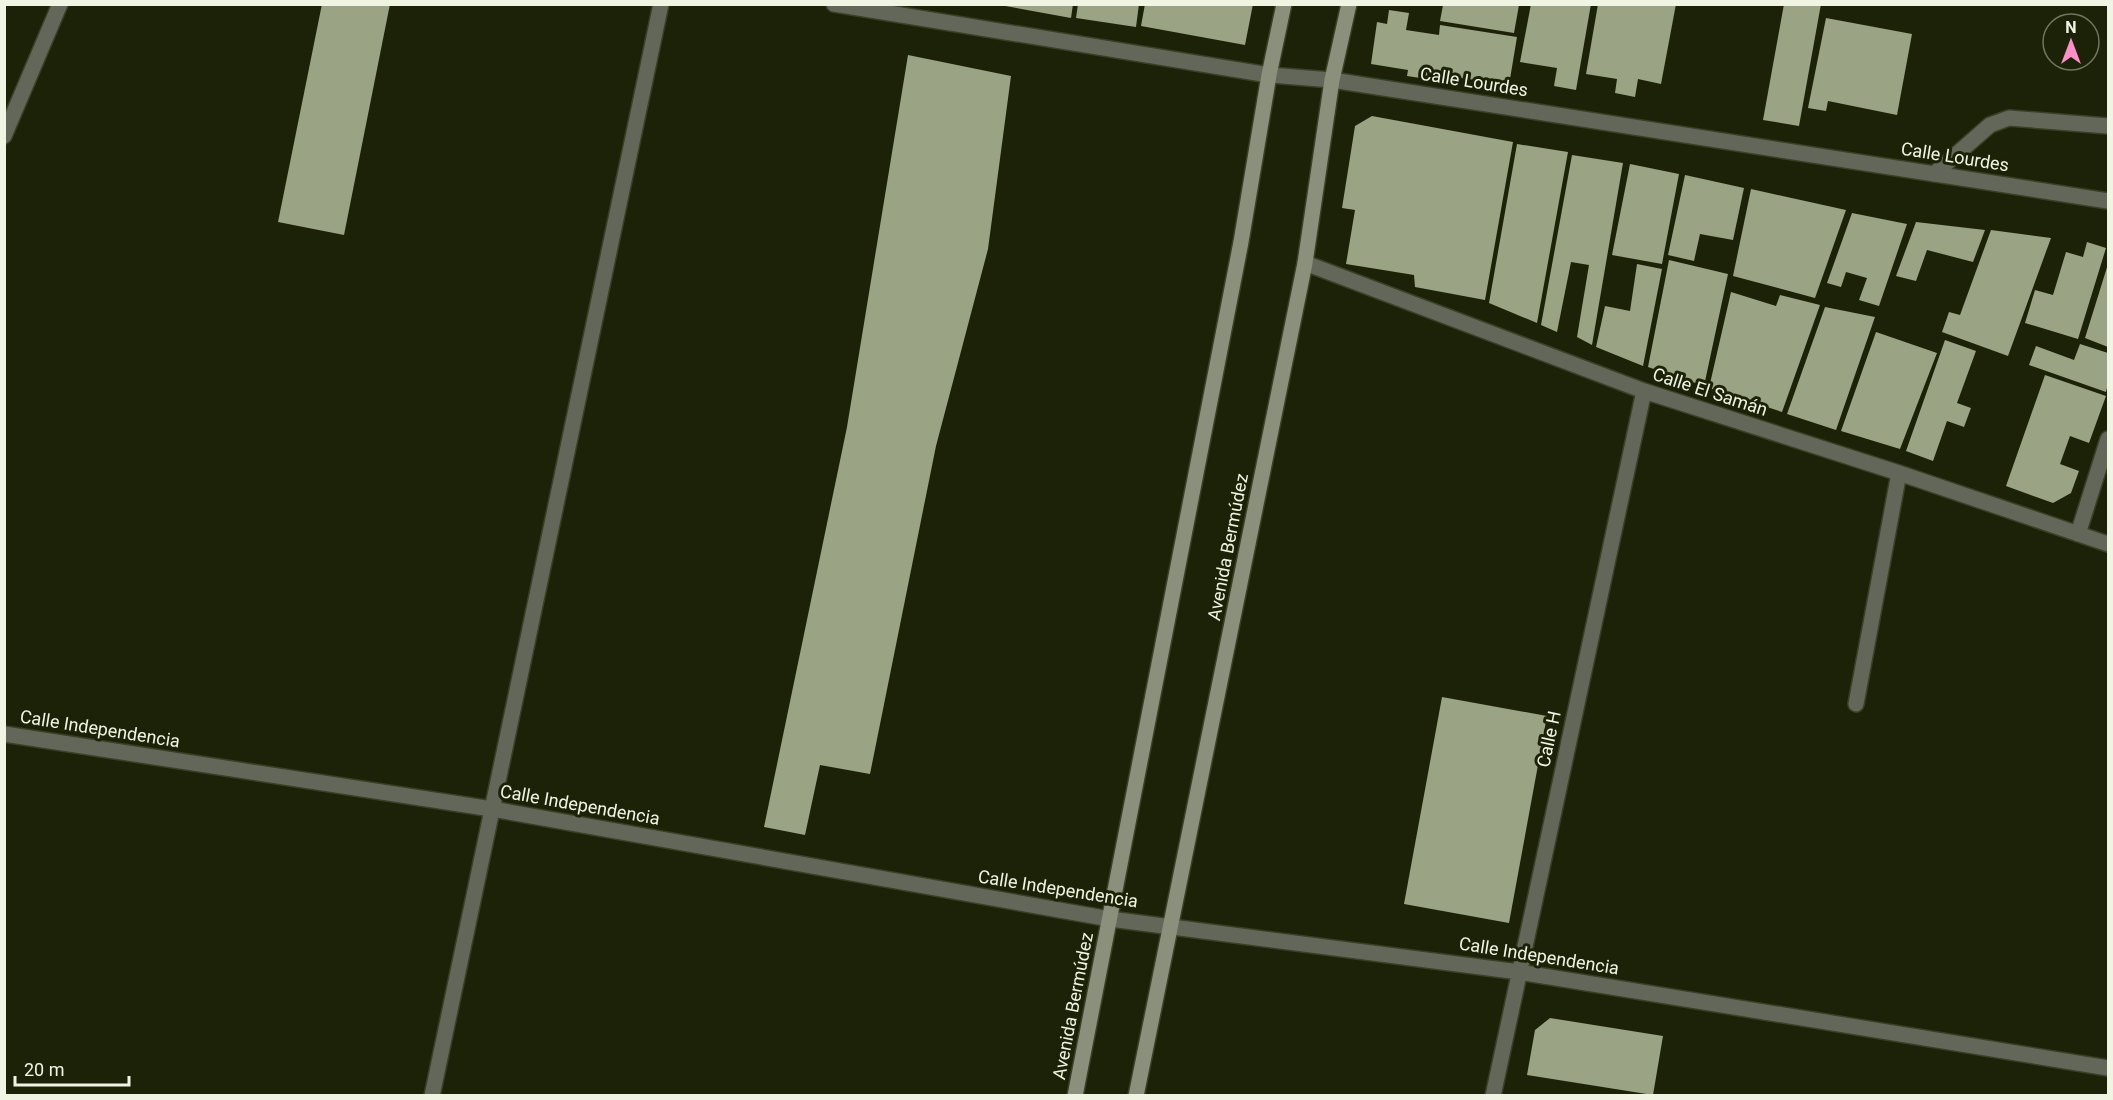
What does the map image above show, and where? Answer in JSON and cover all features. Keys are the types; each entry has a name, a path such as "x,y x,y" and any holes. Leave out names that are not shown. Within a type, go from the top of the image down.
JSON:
{"street":[{"path":"4,136 60,4"},
{"path":"432,1095 661,4"},
{"name":"Calle Lourdes","path":"834,4 1269,75 1332,80 2109,201"},
{"name":"Avenida Bermúdez","path":"1075,1095 1241,242 1269,75 1284,4"},
{"name":"Avenida Bermúdez","path":"1136,1095 1305,263 1332,80 1349,4"},
{"path":"1934,174 1990,125 2009,118 2109,126"},
{"name":"Calle El Samán","path":"1305,263 1644,392 1899,473 2109,544"},
{"name":"Calle H","path":"1493,1095 1644,392"},
{"path":"2078,534 2109,439"},
{"path":"1856,704 1899,473"},
{"name":"Calle Independencia","path":"4,734 492,809 1110,919 1519,972 2109,1068"}],"building":[{"path":"322,4 390,4 344,235 278,222"},
{"path":"994,4 1073,4 1071,18"},
{"path":"1078,4 1139,4 1136,27 1076,18"},
{"path":"1145,4 1253,4 1245,45 1141,26"},
{"path":"1531,4 1591,4 1576,90 1554,86 1557,68 1520,62"},
{"path":"1598,4 1676,4 1661,84 1638,79 1635,97 1615,93 1617,79 1586,74"},
{"path":"1784,4 1821,4 1799,126 1763,120"},
{"path":"1443,5 1519,5 1514,33 1440,21"},
{"path":"1389,10 1409,13 1406,30 1439,35 1440,25 1517,37 1509,85 1455,77 1454,83 1407,76 1408,70 1371,64 1377,22 1387,24"},
{"path":"1826,18 1912,34 1897,115 1828,101 1826,111 1808,108"},
{"path":"908,55 1011,76 988,249 936,446 870,774 820,765 805,835 764,827 847,427"},
{"path":"1372,116 1513,142 1485,300 1415,287 1414,275 1346,264 1355,210 1342,208 1355,126"},
{"path":"1517,144 1568,152 1537,323 1489,303"},
{"path":"1572,155 1623,163 1592,345 1577,337 1589,265 1571,262 1557,332 1541,325"},
{"path":"1630,164 1679,174 1662,264 1612,255"},
{"path":"1685,175 1744,188 1733,240 1700,234 1694,261 1668,255"},
{"path":"1751,189 1846,210 1815,298 1733,276"},
{"path":"1852,213 1907,224 1879,306 1859,300 1867,278 1846,272 1841,287 1827,283"},
{"path":"1916,222 1985,230 1973,262 1927,250 1916,281 1896,276"},
{"path":"1991,230 2051,238 2008,356 1942,332 1949,312 1960,315"},
{"path":"2087,242 2106,248 2078,339 2025,323 2035,290 2053,295 2066,252 2083,257"},
{"path":"1669,260 1728,274 1704,386 1648,367"},
{"path":"1637,264 1662,269 1643,366 1596,347 1605,306 1630,311"},
{"path":"2108,264 2108,347 2085,338"},
{"path":"1731,292 1776,306 1780,295 1820,305 1782,412 1709,388"},
{"path":"1825,307 1875,317 1836,430 1787,414"},
{"path":"1876,332 1937,353 1900,449 1841,431"},
{"path":"1945,340 1976,351 1957,403 1971,408 1964,427 1947,421 1933,461 1906,451"},
{"path":"2080,344 2108,353 2106,392 2029,365 2036,346 2074,360"},
{"path":"2045,375 2106,396 2089,443 2070,436 2060,464 2079,471 2071,493 2053,503 2006,486"},
{"path":"1442,697 1547,716 1509,923 1404,904"},
{"path":"1550,1018 1663,1036 1653,1095 1527,1075 1535,1030"}]}
